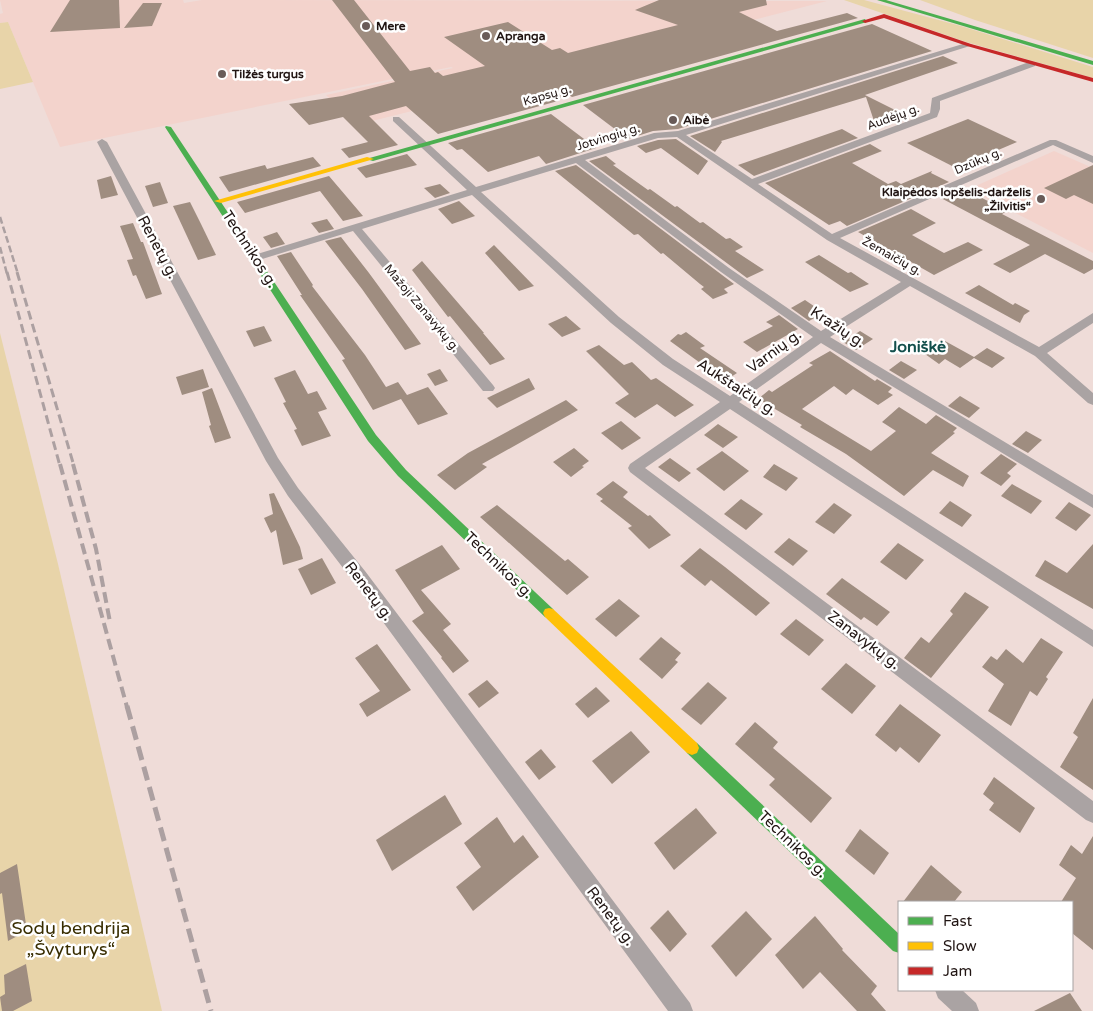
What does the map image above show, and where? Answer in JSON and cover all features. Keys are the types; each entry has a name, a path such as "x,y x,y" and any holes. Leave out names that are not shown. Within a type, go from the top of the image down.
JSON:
{"street":[{"path":"880,0 1037,45"},
{"path":"908,0 1093,63"},
{"name":"Kapsų g.","path":"218,201 884,16 969,45"},
{"path":"969,45 1093,80"},
{"name":"Jotvingių g.","path":"255,258 657,136 679,134 969,45"},
{"name":"Audėjų g.","path":"751,183 934,115 936,109 935,100 1032,64"},
{"name":"Aukštaičių g.","path":"396,119 475,190 540,253 615,320 668,362 1093,639"},
{"name":"Technikos g.","path":"168,127 372,438 402,472 898,945"},
{"name":"Žemaičių g.","path":"679,134 831,238 1039,353 1093,400"},
{"name":"Renetų g.","path":"102,142 273,461 293,492 359,576 682,1011"},
{"name":"Dzūkų g.","path":"831,238 1053,142 1093,160"},
{"name":"Kražių g.","path":"578,160 724,270 821,336 1093,502"},
{"name":"Mažoji Zanavykų g.","path":"356,228 488,388"},
{"name":"Varnių g.","path":"635,468 821,336 910,281"},
{"path":"1039,353 1093,317"},
{"name":"Zanavykų g.","path":"635,468 1093,813"},
{"path":"947,991 968,1011"}],"shaded area":[{"path":"0,0 183,0 184,3 202,0 827,1 711,31 717,35 356,125 326,95 453,68 60,147 8,22 0,23 0,14 3,13"},
{"name":"Klaipėdos lopšelis-darželis „Žilvitis“","path":"1054,151 1093,168 1093,253 969,189"}],"green space":[{"path":"844,0 864,0 961,26 1093,67 1093,78 966,42"},
{"path":"920,0 1093,0 1093,58 975,20"},
{"path":"8,22 33,82 0,89 0,23"},
{"name":"Sodų bendrija „Švyturys“","path":"0,333 58,564 162,1011 0,1011"}],"building":[{"path":"70,0 119,0 120,28 50,32"},
{"path":"332,0 354,0 410,71 430,67 435,73 438,72 443,76 485,66 444,37 508,22 552,50 560,48 568,53 678,25 635,10 659,0 766,0 767,5 739,12 777,31 847,13 858,18 572,97 565,92 558,101 438,134 406,106 369,116 398,145 349,158 341,149 368,142 343,117 309,125 289,104 342,96 395,82"},
{"path":"143,3 162,3 152,26 124,28"},
{"path":"872,24 932,51 678,129 653,131 628,139 583,105"},
{"path":"943,56 958,63 865,95 903,114 875,124 866,97 721,141 715,152 690,136"},
{"path":"551,114 596,148 546,164 539,156 488,172 462,149 457,150 448,143"},
{"path":"968,119 1017,142 956,168 907,143"},
{"path":"842,129 858,138 754,176 738,165"},
{"path":"676,139 708,161 698,175 661,148 646,153 637,146 658,140"},
{"path":"870,144 882,151 852,163 888,184 896,181 901,184 932,171 931,173 949,182 928,191 922,188 919,195 847,226 840,221 829,225 765,183"},
{"path":"407,154 417,165 366,178 357,168"},
{"path":"606,156 616,164 613,165 648,190 650,189 675,207 677,206 700,223 703,222 726,239 730,238 743,247 735,251 764,270 747,278 589,161"},
{"path":"313,157 321,166 229,192 219,177 265,165 267,169"},
{"path":"576,165 734,284 724,289 728,293 713,299 701,289 704,287 663,253 661,254 638,234 634,235 555,171"},
{"path":"1093,165 1093,204 1074,195 1066,199 1044,188"},
{"path":"111,176 118,195 101,199 97,180"},
{"path":"329,176 363,216 343,221 320,191 245,213 237,202"},
{"path":"160,182 168,203 153,207 145,186"},
{"path":"440,184 450,193 435,198 424,188"},
{"path":"961,187 1007,211 1002,214 1093,261 1093,269 1084,274 1045,254 1010,273 993,264 1030,245 939,197"},
{"path":"459,201 475,216 452,224 438,209"},
{"path":"190,202 216,255 198,260 173,206"},
{"path":"911,209 936,223 912,235 944,253 968,242 983,250 934,275 858,232"},
{"path":"327,219 334,229 319,233 311,223"},
{"path":"133,223 141,242 143,242 162,294 146,299 136,275 133,276 127,260 133,259 120,226"},
{"path":"277,232 285,244 271,248 263,237"},
{"path":"341,237 421,344 405,350 325,241"},
{"path":"494,245 534,286 519,291 485,253"},
{"path":"291,252 312,286 365,355 386,387 398,382 407,395 428,387 448,414 418,425 401,399 373,410 342,360 345,359 300,295 302,295 277,256"},
{"path":"819,255 869,284 850,292 805,262"},
{"path":"422,261 505,359 490,365 450,316 448,317 412,270"},
{"path":"979,285 1013,305 1015,303 1030,311 1024,315 1020,323 965,293"},
{"path":"805,300 824,313 809,321 791,308"},
{"path":"779,315 798,329 757,352 743,342 773,326 766,322"},
{"path":"566,316 581,329 562,337 548,324"},
{"path":"264,326 272,341 254,347 246,331"},
{"path":"860,331 873,339 856,350 843,342"},
{"path":"686,332 705,346 700,348 737,373 725,381 670,341 678,334 681,335"},
{"path":"945,341 974,357 987,348 1005,358 992,368 974,358 960,368 945,359 939,364 925,354"},
{"path":"599,345 624,365 632,362 651,380 656,378 694,405 675,417 657,404 635,418 615,403 629,394 586,351"},
{"path":"830,351 875,381 877,379 892,388 888,392 893,395 878,405 853,389 846,395 834,386 802,409 871,451 896,431 882,422 899,407 926,424 936,415 957,428 953,432 955,433 931,453 969,476 963,487 933,470 904,496 846,454 758,399 769,390 772,392 813,365 809,363"},
{"path":"901,361 917,370 904,379 889,370"},
{"path":"203,369 209,387 182,395 176,377"},
{"path":"440,369 448,381 435,386 427,374"},
{"path":"295,370 308,394 317,391 327,409 318,412 331,436 302,446 294,430 297,429 283,403 286,402 274,378"},
{"path":"529,378 535,389 497,408 487,398"},
{"path":"212,388 231,438 215,443 209,426 211,425 202,392"},
{"path":"960,396 980,408 969,418 948,406"},
{"path":"566,400 578,410 482,464 487,467 455,490 437,475 468,453"},
{"path":"621,421 641,438 622,450 601,433"},
{"path":"718,424 738,437 723,448 704,435"},
{"path":"1026,431 1042,440 1028,453 1012,444"},
{"path":"574,448 589,461 571,477 553,462"},
{"path":"722,451 749,471 724,491 696,469"},
{"path":"1001,454 1017,464 1007,473 1011,476 1001,486 980,473"},
{"path":"670,458 691,473 679,482 658,467"},
{"path":"774,464 798,478 786,491 763,477"},
{"path":"613,481 628,492 623,497 648,516 650,515 671,535 649,549 628,528 632,526 600,501 603,499 596,494"},
{"path":"1012,484 1042,501 1031,514 1001,496"},
{"path":"274,493 300,547 303,559 283,565 276,530 271,533 264,518 273,514 269,494"},
{"path":"741,499 763,514 746,530 724,514"},
{"path":"950,501 972,515 962,527 939,513"},
{"path":"1069,502 1091,515 1076,531 1055,518"},
{"path":"834,503 852,515 834,534 815,522"},
{"path":"497,505 565,561 568,559 589,577 567,595 480,517"},
{"path":"789,538 808,551 793,566 774,552"},
{"path":"898,543 924,560 906,580 880,562"},
{"path":"1093,544 1093,609 1035,576 1045,560 1067,573"},
{"path":"442,545 460,569 421,590 451,624 443,630 469,661 453,673 412,621 424,613 395,570"},
{"path":"700,548 770,603 756,616 711,580 705,586 680,566"},
{"path":"322,558 336,583 311,595 298,569"},
{"path":"842,578 890,612 877,626 864,617 861,620 826,594"},
{"path":"965,592 989,607 931,678 904,658 921,637 929,643 953,614 950,611"},
{"path":"619,599 640,616 616,637 595,619"},
{"path":"796,619 824,640 809,656 780,634"},
{"path":"661,637 681,653 675,660 678,662 662,679 639,659"},
{"path":"1041,638 1063,652 1046,677 1048,679 1037,696 1030,691 1011,726 988,711 1004,684 982,667 991,656 997,660 1006,649 1023,663"},
{"path":"377,644 411,690 367,717 359,704 380,691 355,658"},
{"path":"846,663 876,686 852,714 821,689"},
{"path":"487,680 499,693 479,708 468,694"},
{"path":"708,682 727,698 701,725 681,709"},
{"path":"596,687 610,701 588,718 575,704"},
{"path":"1093,698 1093,790 1060,767 1078,737 1073,733"},
{"path":"900,704 941,735 919,763 900,747 896,752 875,735"},
{"path":"755,722 778,742 773,748 832,798 811,823 769,785 775,779 735,744"},
{"path":"631,731 650,752 612,784 592,761"},
{"path":"541,749 556,767 539,780 525,762"},
{"path":"994,777 1035,808 1020,833 989,810 994,803 983,794"},
{"path":"445,795 462,824 392,871 376,840"},
{"path":"696,808 717,833 674,870 654,843"},
{"path":"497,817 514,843 523,835 539,857 473,911 456,887 481,867 464,843"},
{"path":"860,829 889,853 874,875 845,851"},
{"path":"1093,836 1093,950 1073,934 1073,901 1062,901 1076,878 1059,865 1071,845 1082,854"},
{"path":"17,864 27,931 8,941 2,893 0,894 0,873"},
{"path":"931,865 962,892 955,901 904,901"},
{"path":"668,910 687,934 670,952 650,928"},
{"path":"746,911 772,939 736,977 711,946"},
{"path":"815,916 842,950 877,986 871,994 886,1011 857,1011 820,972 803,989 775,955"},
{"path":"26,964 32,1001 13,1011 2,1011 0,997 5,994 4,975"},
{"path":"1070,993 1082,1011 1034,1011"}],"railway":[{"path":"0,217 18,274"},
{"path":"0,247 7,274"},
{"path":"7,272 60,466"},
{"path":"17,272 74,466"},
{"path":"60,464 127,707"},
{"path":"73,464 96,549 110,622"},
{"path":"127,706 211,1011"}],"traffic: fast":[{"path":"880,0 1093,63"},
{"path":"370,159 865,21"},
{"path":"168,127 372,438 402,473 549,613"},
{"path":"692,748 898,944"}],"traffic: slow":[{"path":"218,201 370,159"},
{"path":"549,613 692,748"}],"traffic: jam":[{"path":"865,21 884,16 969,45 1093,80"}],"place":[{"name":"Mere","path":"366,26"},
{"name":"Apranga","path":"486,36"},
{"name":"Tilžės turgus","path":"222,74"},
{"name":"Aibė","path":"673,120"},
{"name":"Klaipėdos lopšelis-darželis „Žilvitis“","path":"1041,199"}],"district":[{"name":"Joniškė","path":"918,347"}]}
